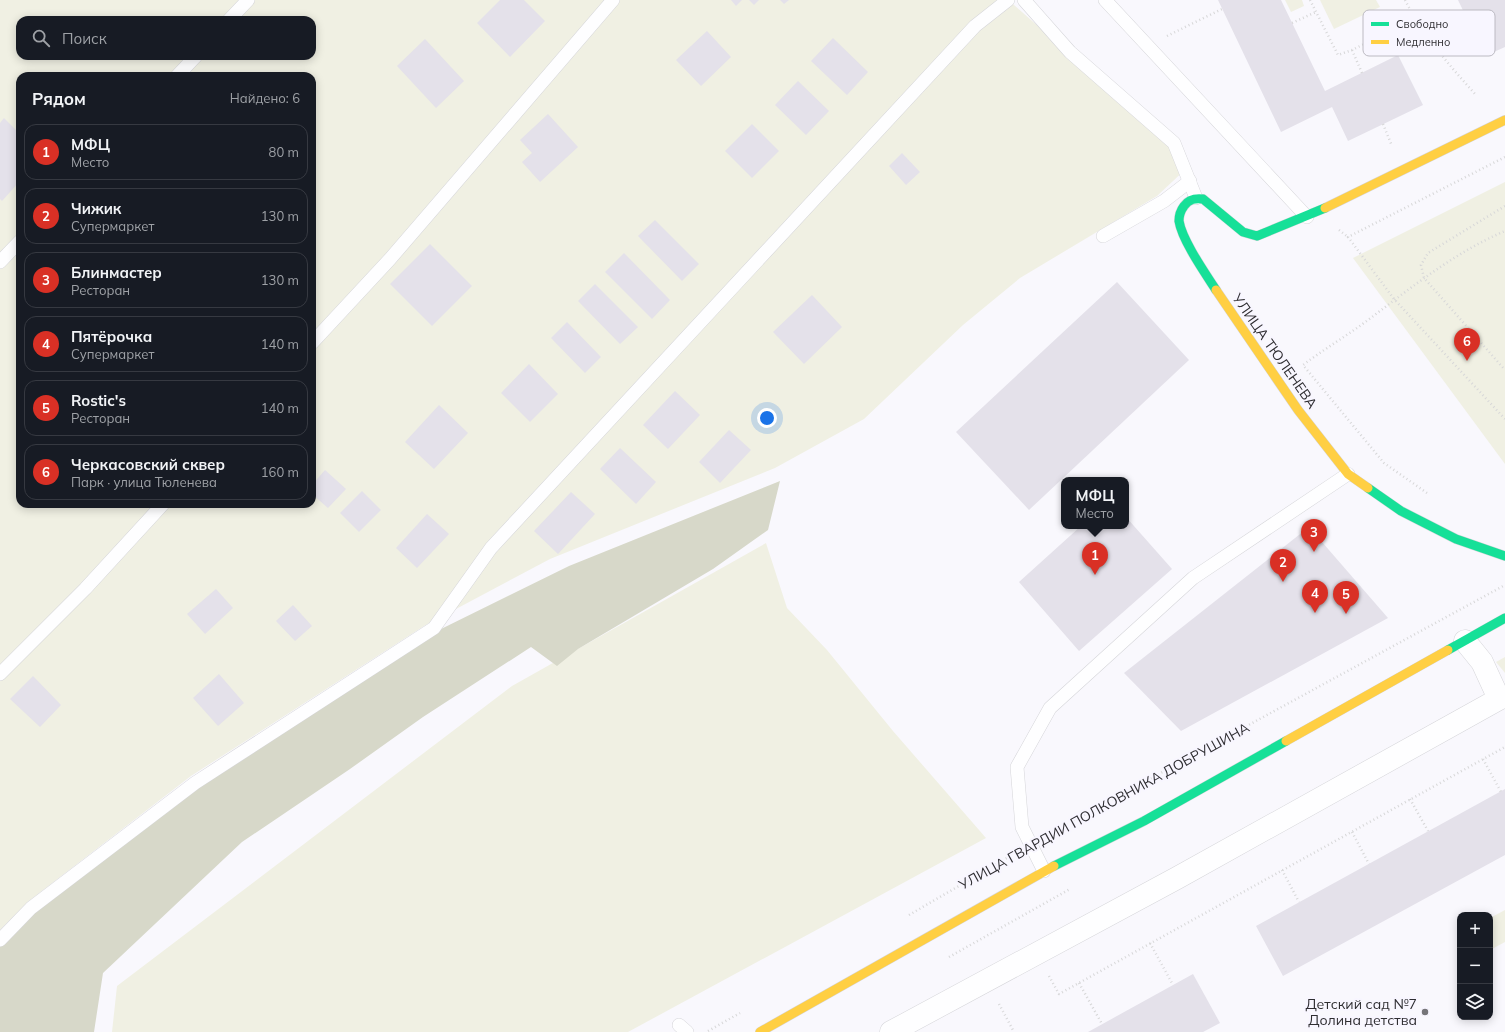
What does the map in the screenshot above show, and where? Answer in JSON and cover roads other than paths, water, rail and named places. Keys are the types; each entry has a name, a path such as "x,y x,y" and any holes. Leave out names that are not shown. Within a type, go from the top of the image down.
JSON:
{"street":[{"path":"1196,198 1203,199 1243,232 1257,236 1306,217 1505,120"},
{"name":"УЛИЦА ТЮЛЕНЕВА","path":"1196,198 1187,202 1181,210 1178,220 1184,238 1205,274 1294,403 1348,474 1401,511 1456,540 1505,556"},
{"name":"УЛИЦА ГВАРДИИ ПОЛКОВНИКА ДОБРУШИНА","path":"760,1032 1044,871 1144,821 1505,618"},
{"path":"891,1032 1502,702 1482,662 1465,641"}],"lane":[{"path":"233,16 248,0"},
{"path":"316,339 390,259 614,0"},
{"path":"0,940 31,908 195,783 434,628 491,548 975,26 1008,0"},
{"path":"1024,0 1070,52 1174,143 1196,198"},
{"path":"1105,0 1306,217"},
{"path":"181,72 192,60"},
{"path":"1103,236 1164,201 1190,181"},
{"path":"0,262 16,245"},
{"path":"1044,871 1022,827 1017,767 1050,708 1193,578 1348,474"},
{"path":"0,674 85,589 159,508"}],"place":[{"name":"Черкасовский сквер","path":"1467,361"},
{"name":"Блинмастер","path":"1314,552"},
{"name":"МФЦ","path":"1095,575"},
{"name":"Чижик","path":"1283,582"},
{"name":"Пятёрочка","path":"1315,613"},
{"name":"Rostic's","path":"1346,614"},
{"name":"Детский сад №7 Долина детства","path":"1425,1012"}]}
